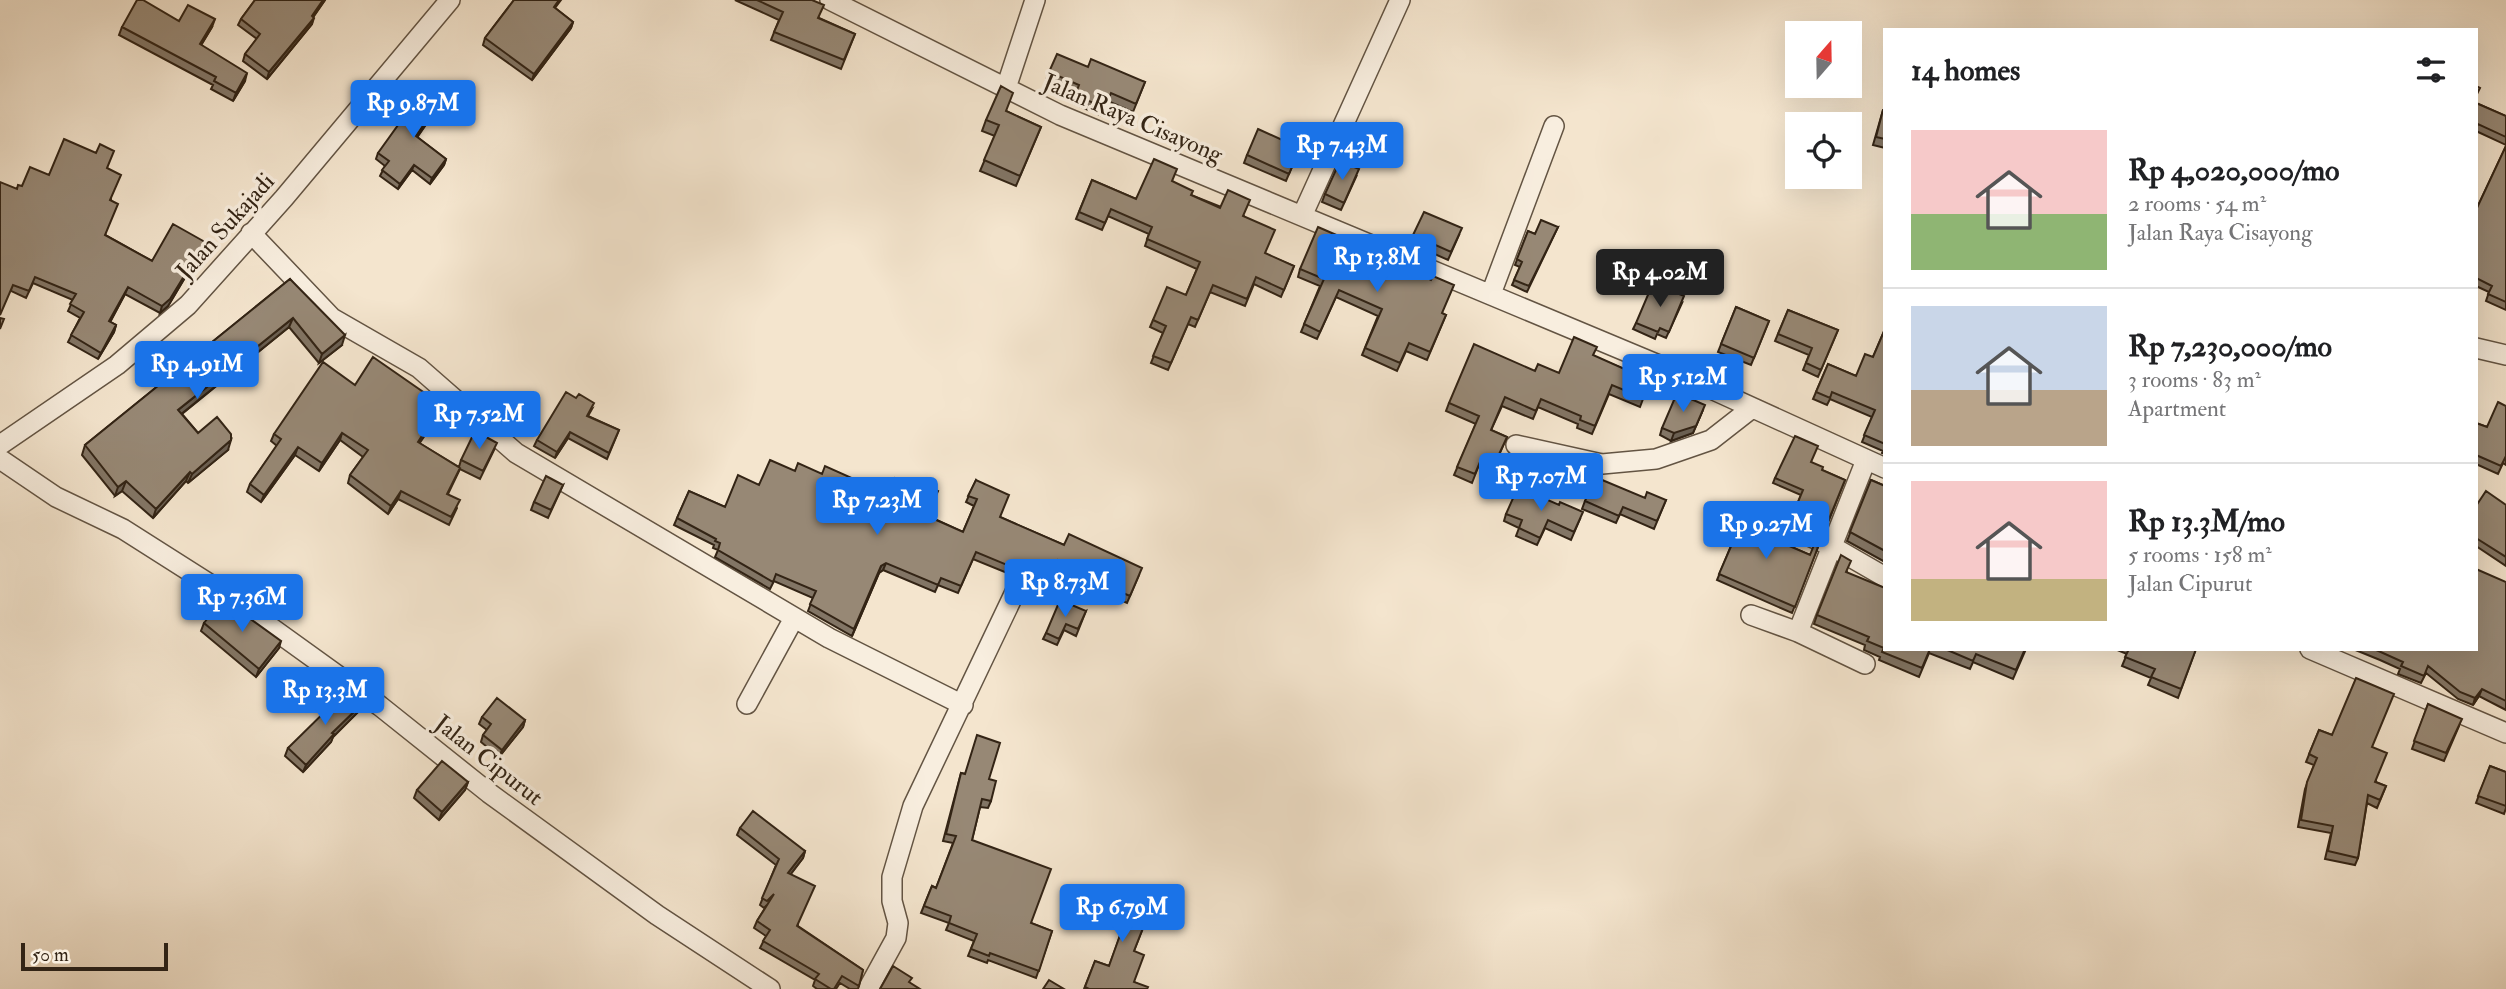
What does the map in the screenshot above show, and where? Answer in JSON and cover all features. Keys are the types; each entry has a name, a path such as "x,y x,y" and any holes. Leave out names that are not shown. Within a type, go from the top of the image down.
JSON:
{"street":[{"name":"Jalan Sukajadi","path":"0,445 117,365 188,305 320,156 450,0"},
{"name":"Jalan Raya Cisayong","path":"830,0 1060,115 1491,295 1883,467"},
{"path":"1006,88 1035,0"},
{"path":"1302,216 1400,0"},
{"path":"1491,295 1554,126"},
{"path":"251,233 332,318 419,368 516,453 794,618 963,705"},
{"path":"2478,348 2506,355"},
{"path":"1516,445 1602,464 1656,459 1711,440 1752,408"},
{"name":"Jalan Cipurut","path":"0,459 56,497 123,529 219,590 380,706 534,826 757,985"},
{"path":"1798,632 1866,460"},
{"path":"1768,517 1833,547 1883,576"},
{"path":"868,989 896,938 898,923 892,901 892,877 913,806 1016,590"},
{"path":"1751,615 1798,632 1865,664"},
{"path":"747,704 794,618"},
{"path":"2316,651 2506,733"}],"building":[{"path":"137,0 143,0 179,21 188,5 215,19 200,44 247,73 236,93 214,81 216,77 122,27"},
{"path":"255,0 323,0 312,16 314,18 269,72 245,54 260,34 241,19"},
{"path":"514,0 559,0 554,7 573,22 534,74 485,38"},
{"path":"757,0 812,0 824,5 818,18 855,34 844,60 774,32 783,12"},
{"path":"1057,54 1088,67 1091,59 1145,82 1136,104 1111,93 1105,108 1075,95 1079,85 1049,72"},
{"path":"429,82 445,94 416,136 446,159 432,178 414,165 400,184 382,170 389,161 378,153"},
{"path":"1001,86 1013,93 1006,111 1041,127 1020,176 984,160 999,125 986,120"},
{"path":"2478,104 2506,116 2506,137 2478,124"},
{"path":"1883,110 1883,139 1876,137"},
{"path":"1258,129 1300,148 1289,174 1247,155"},
{"path":"64,139 96,153 100,144 114,151 107,168 121,175 110,200 118,204 105,235 152,261 173,224 205,242 170,299 162,306 128,287 109,321 116,325 101,353 71,335 84,312 70,304 76,294 35,277 29,291 13,285 0,315 0,182 17,189 18,185 22,186 30,167 49,175"},
{"path":"2506,146 2506,302 2488,294 2492,286 2478,279 2478,206"},
{"path":"1154,159 1177,169 1172,181 1193,191 1191,195 1220,208 1228,190 1250,200 1243,216 1275,230 1265,253 1294,266 1284,290 1256,277 1247,299 1213,285 1198,320 1191,317 1171,363 1153,356 1166,326 1153,320 1167,287 1186,295 1200,262 1147,239 1152,227 1111,209 1105,223 1079,212 1092,180 1136,199"},
{"path":"1340,161 1359,169 1344,203 1325,194"},
{"path":"1424,212 1462,228 1451,252 1413,235"},
{"path":"1541,220 1558,227 1529,286 1514,280 1522,262 1517,259 1528,231 1535,234"},
{"path":"1318,227 1403,264 1402,267 1431,280 1433,276 1454,285 1442,313 1446,315 1430,352 1409,343 1400,363 1365,348 1382,309 1339,290 1320,332 1304,324 1324,279 1300,269"},
{"path":"290,279 345,335 322,354 293,318 178,410 198,433 217,417 231,434 231,440 192,474 190,472 156,509 126,481 118,487 85,445"},
{"path":"1653,283 1684,296 1669,332 1660,328 1658,332 1636,323"},
{"path":"1736,307 1769,321 1754,358 1721,344"},
{"path":"1788,310 1838,330 1821,370 1806,363 1812,348 1778,334"},
{"path":"1883,334 1883,443 1864,435 1875,410 1832,392 1830,398 1816,392 1828,364 1856,376 1865,354 1873,357"},
{"path":"1574,337 1597,347 1593,355 1631,372 1634,367 1652,375 1643,398 1612,385 1595,426 1580,420 1581,416 1541,399 1536,411 1505,397 1491,430 1507,437 1495,463 1482,457 1475,474 1457,467 1479,416 1449,403 1474,344 1535,371 1538,364 1559,373"},
{"path":"373,357 442,405 418,442 460,468 447,494 460,500 451,517 401,491 391,506 350,475 368,450 342,433 322,463 298,447 264,495 250,484 281,439 274,434 323,362 355,385"},
{"path":"566,392 576,398 579,394 594,403 587,416 619,430 609,453 570,432 557,452 537,440"},
{"path":"1677,393 1705,405 1696,426 1674,433 1662,428"},
{"path":"2498,402 2506,406 2506,456 2501,466 2478,456 2478,424 2487,427"},
{"path":"475,431 497,443 483,471 461,460"},
{"path":"1795,436 1818,446 1811,462 1845,480 1827,524 1795,509 1803,490 1775,478"},
{"path":"770,460 795,471 798,463 822,474 825,466 867,485 869,480 890,489 895,478 919,488 921,484 938,491 927,516 963,532 977,499 968,496 976,480 1009,495 1000,517 1064,545 1069,534 1142,568 1130,596 1111,588 1109,594 1089,585 1093,575 1058,560 1046,586 1030,579 1024,572 976,552 961,586 941,578 938,585 886,563 881,566 854,629 810,604 816,591 776,574 773,582 718,550 720,543 715,541 716,539 677,518 689,491 725,507 738,475 759,485"},
{"path":"546,476 563,485 551,510 534,502"},
{"path":"1595,477 1645,498 1647,492 1666,500 1657,521 1623,507 1619,516 1585,501"},
{"path":"1871,480 1883,485 1883,550 1850,532"},
{"path":"1518,487 1583,512 1574,532 1548,520 1540,538 1519,528 1522,520 1506,514"},
{"path":"2486,491 2506,505 2506,557 2478,539 2478,503"},
{"path":"1740,513 1752,518 1754,513 1759,515 1775,527 1771,538 1810,555 1814,545 1818,547 1795,607 1719,574 1736,535 1732,534"},
{"path":"1841,555 1851,561 1846,572 1883,587 1883,648 1867,641 1869,637 1817,615"},
{"path":"2478,570 2506,582 2506,701 2482,689 2475,698 2460,692 2428,666 2424,676 2401,666 2403,662 2378,651 2478,651"},
{"path":"223,599 281,641 259,669 204,623"},
{"path":"1060,600 1086,611 1078,629 1066,624 1059,639 1046,633"},
{"path":"1883,650 1929,651 1922,668 1882,652"},
{"path":"1950,651 2024,651 2016,670 1976,654 1973,661"},
{"path":"2128,651 2195,651 2181,689 2151,677 2155,669 2125,657"},
{"path":"2356,678 2394,694 2372,747 2387,753 2375,782 2386,786 2380,800 2368,795 2358,858 2328,851 2333,826 2301,820 2307,782 2317,758 2309,754 2319,730 2332,735"},
{"path":"348,689 365,701 332,733 334,734 306,765 288,748"},
{"path":"497,698 525,720 502,750 483,735 491,724 482,717"},
{"path":"2428,704 2462,719 2446,753 2414,741"},
{"path":"977,735 1000,743 989,779 996,781 991,801 982,799 972,840 1051,869 1031,923 1052,931 1039,971 971,949 977,934 949,923 951,916 924,906 932,886 936,888 956,836 946,834 961,773 965,774"},
{"path":"442,761 468,782 442,812 417,790"},
{"path":"2490,766 2506,772 2506,806 2478,796"},
{"path":"753,811 805,851 788,873 815,886 797,926 863,970 859,986 842,976 834,989 831,989 815,979 819,974 763,941 770,930 757,921 774,894 767,901 762,898 779,859 740,828"},
{"path":"1107,888 1152,905 1134,951 1144,955 1134,982 1148,987 1147,989 1085,987 1095,961 1109,966 1125,921 1098,911"},
{"path":"893,966 912,978 909,982 920,989 880,989"},
{"path":"1049,980 1064,989 1043,989"}]}
